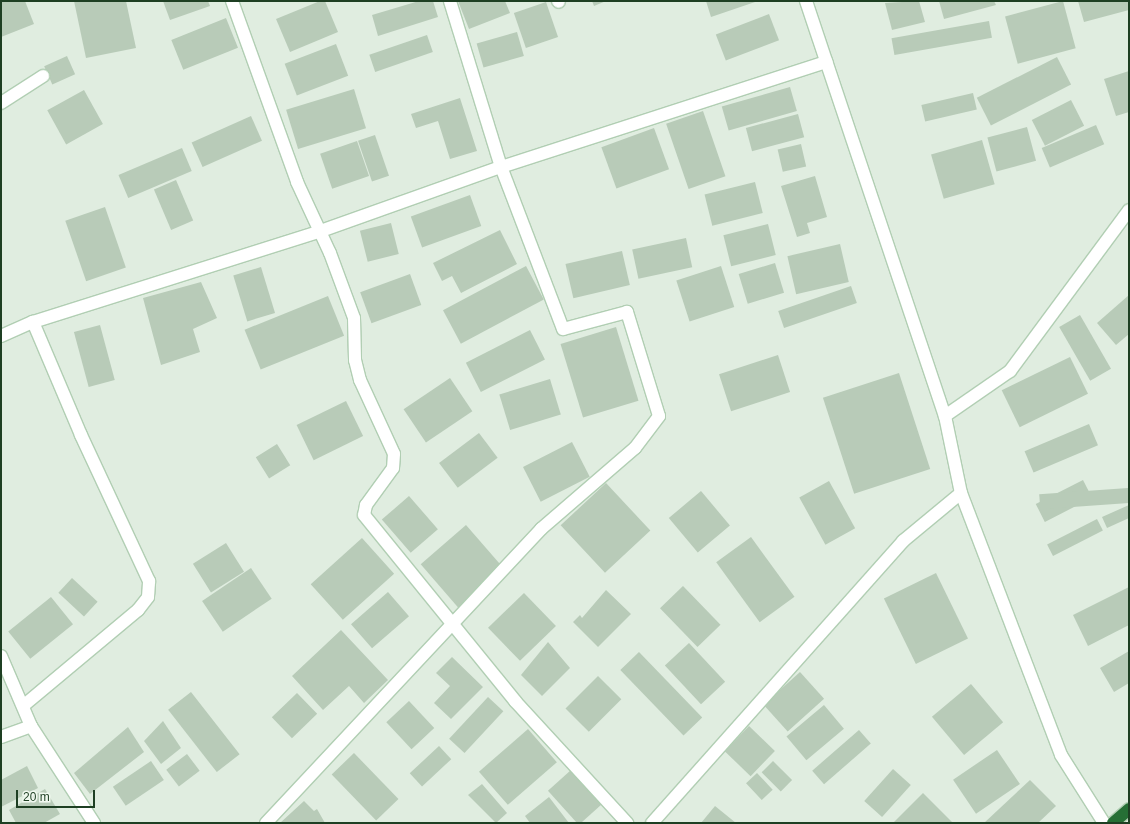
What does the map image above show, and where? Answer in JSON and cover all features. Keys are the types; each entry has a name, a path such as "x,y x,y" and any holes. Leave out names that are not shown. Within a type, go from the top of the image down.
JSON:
{"highway":[{"path":"1113,823 1129,808"}],"street":[{"path":"232,1 318,232 354,318 355,360 360,380 394,454 393,468 366,505 364,515 515,701 627,823"},
{"path":"266,823 454,624 541,529 635,448 660,416 627,312 563,329 501,167 450,1"},
{"path":"806,1 945,416 961,493 1061,755 1104,823"},
{"path":"1,336 33,322 318,232 501,167 827,62"},
{"path":"1,102 43,76"},
{"path":"945,416 1010,371 1129,210"},
{"path":"24,706 138,610 148,597 149,581 81,436 33,322"},
{"path":"652,823 903,541 961,493"},
{"path":"1,656 24,706 31,726 94,823"},
{"path":"1,737 31,726"}],"building":[{"path":"1,1 25,1 34,24 1,37"},
{"path":"74,1 126,1 136,48 86,58"},
{"path":"163,1 208,1 210,6 170,20"},
{"path":"320,1 325,1 338,32 290,52 276,19"},
{"path":"419,1 433,1 438,17 378,36 372,15"},
{"path":"458,1 505,1 510,13 469,29"},
{"path":"592,1 606,1 594,6"},
{"path":"706,1 758,1 711,17"},
{"path":"919,1 925,22 892,30 885,3"},
{"path":"939,1 994,1 996,5 944,19"},
{"path":"1063,1 1076,48 1018,64 1005,17"},
{"path":"1078,1 1129,1 1129,10 1084,22"},
{"path":"546,2 558,37 526,48 514,13"},
{"path":"769,14 779,40 726,61 716,34"},
{"path":"226,18 238,48 183,70 171,40"},
{"path":"989,21 992,38 894,55 892,38"},
{"path":"517,32 524,56 484,68 477,44"},
{"path":"427,35 433,52 375,72 369,55"},
{"path":"336,44 348,76 297,95 285,64"},
{"path":"67,56 75,74 52,84 44,66"},
{"path":"1057,57 1071,85 991,125 977,98"},
{"path":"1129,71 1129,112 1116,116 1104,79"},
{"path":"790,87 797,111 729,131 722,107"},
{"path":"354,89 366,128 298,149 286,110"},
{"path":"84,90 103,124 66,144 47,110"},
{"path":"973,93 977,110 925,121 921,105"},
{"path":"460,98 477,151 450,159 438,121 416,128 411,114"},
{"path":"1071,100 1084,126 1045,146 1032,120"},
{"path":"703,111 725,176 689,189 666,124"},
{"path":"798,114 804,137 752,151 746,128"},
{"path":"251,116 262,141 203,167 192,142"},
{"path":"1096,125 1104,144 1050,167 1042,148"},
{"path":"1027,127 1036,161 996,171 987,138"},
{"path":"654,128 669,169 616,188 601,147"},
{"path":"375,135 389,176 372,182 358,141"},
{"path":"982,140 995,184 944,199 931,155"},
{"path":"357,141 369,176 332,189 320,154"},
{"path":"801,144 806,166 783,172 778,149"},
{"path":"182,148 192,171 128,198 118,175"},
{"path":"815,176 827,217 807,223 810,233 797,237 781,186"},
{"path":"176,180 193,221 171,230 154,189"},
{"path":"755,182 763,213 712,226 705,195"},
{"path":"470,195 481,226 422,248 411,217"},
{"path":"105,207 126,268 86,281 65,221"},
{"path":"391,223 399,254 368,262 360,231"},
{"path":"768,224 776,255 731,266 723,235"},
{"path":"500,230 517,264 461,293 452,276 442,281 433,263"},
{"path":"686,238 692,267 638,279 632,249"},
{"path":"840,244 849,282 796,294 787,256"},
{"path":"622,251 630,285 573,298 565,264"},
{"path":"775,263 784,293 748,304 739,274"},
{"path":"526,266 544,300 461,344 443,310"},
{"path":"721,266 734,307 690,321 676,281"},
{"path":"261,267 275,313 247,321 233,275"},
{"path":"410,274 421,305 371,323 360,292"},
{"path":"201,282 217,318 193,329 200,352 161,365 143,298"},
{"path":"851,286 857,303 784,328 778,311"},
{"path":"1129,295 1129,334 1116,345 1097,323"},
{"path":"328,296 344,336 261,370 245,330"},
{"path":"1080,315 1111,369 1090,381 1059,327"},
{"path":"100,325 115,380 89,387 74,332"},
{"path":"616,327 639,401 583,418 561,344"},
{"path":"530,330 545,359 481,392 466,363"},
{"path":"778,355 790,392 731,411 719,374"},
{"path":"1070,357 1088,394 1020,427 1002,390"},
{"path":"899,373 930,469 854,494 823,398"},
{"path":"450,378 472,411 426,442 404,409"},
{"path":"550,379 561,414 510,430 499,394"},
{"path":"346,401 363,436 314,460 297,425"},
{"path":"1089,424 1098,445 1034,473 1025,451"},
{"path":"479,433 498,458 458,488 439,463"},
{"path":"572,442 590,477 541,502 523,467"},
{"path":"277,444 290,465 269,478 256,457"},
{"path":"1083,480 1092,498 1045,522 1036,504"},
{"path":"829,481 855,528 825,545 799,497"},
{"path":"606,483 650,531 605,573 561,525"},
{"path":"1128,488 1129,503 1040,509 1039,494"},
{"path":"701,491 730,525 698,552 669,518"},
{"path":"409,496 438,529 411,553 382,520"},
{"path":"1129,505 1129,518 1107,528 1102,517"},
{"path":"1097,519 1103,531 1053,556 1047,544"},
{"path":"466,525 503,568 458,607 421,564"},
{"path":"751,537 794,597 760,622 716,562"},
{"path":"362,538 394,574 343,620 311,584"},
{"path":"226,543 244,572 211,593 193,564"},
{"path":"251,568 272,599 223,632 202,601"},
{"path":"936,573 968,639 916,664 884,598"},
{"path":"72,578 98,602 84,616 58,593"},
{"path":"683,586 721,625 697,647 660,608"},
{"path":"1129,587 1129,625 1088,646 1073,615"},
{"path":"606,590 631,614 598,647 573,622 580,615 582,618"},
{"path":"388,592 409,616 372,648 351,624"},
{"path":"524,593 556,626 520,661 488,628"},
{"path":"51,597 73,624 30,659 8,632"},
{"path":"341,630 388,680 364,703 349,686 323,710 292,676"},
{"path":"548,642 570,668 542,696 521,675"},
{"path":"689,643 725,682 701,704 665,666"},
{"path":"1129,651 1129,683 1114,692 1100,668"},
{"path":"639,652 702,717 684,736 620,670"},
{"path":"452,657 483,687 451,719 434,703 450,686 436,673"},
{"path":"800,672 824,699 788,732 764,705"},
{"path":"598,676 621,699 589,732 565,709"},
{"path":"971,684 1003,722 964,755 932,717"},
{"path":"191,692 240,754 217,772 168,710"},
{"path":"297,693 317,714 292,738 272,717"},
{"path":"488,697 503,711 464,753 449,739"},
{"path":"409,701 434,728 412,749 386,722"},
{"path":"824,705 844,729 806,760 786,736"},
{"path":"163,721 181,748 161,764 144,741"},
{"path":"749,726 775,751 751,776 725,751"},
{"path":"128,727 144,752 90,794 74,773"},
{"path":"528,729 557,762 508,805 479,772"},
{"path":"859,730 871,744 824,784 812,771"},
{"path":"439,746 451,759 422,786 410,773"},
{"path":"997,750 1020,784 976,814 953,780"},
{"path":"354,753 398,799 376,821 332,775"},
{"path":"187,754 200,771 179,786 166,770"},
{"path":"151,761 164,780 126,806 113,787"},
{"path":"773,761 792,780 781,791 762,772"},
{"path":"27,766 38,788 1,807 1,780"},
{"path":"893,769 911,785 882,817 864,801"},
{"path":"571,770 602,804 581,823 577,823 548,791"},
{"path":"757,773 773,790 762,800 746,783"},
{"path":"1030,780 1056,806 1038,823 984,823"},
{"path":"482,784 507,813 496,823 468,795"},
{"path":"45,789 60,814 44,823 16,823 9,810"},
{"path":"923,793 953,823 893,823"},
{"path":"549,797 569,823 530,823 525,816"},
{"path":"304,801 314,811 317,809 325,823 280,823"},
{"path":"715,806 736,823 701,823"}]}
